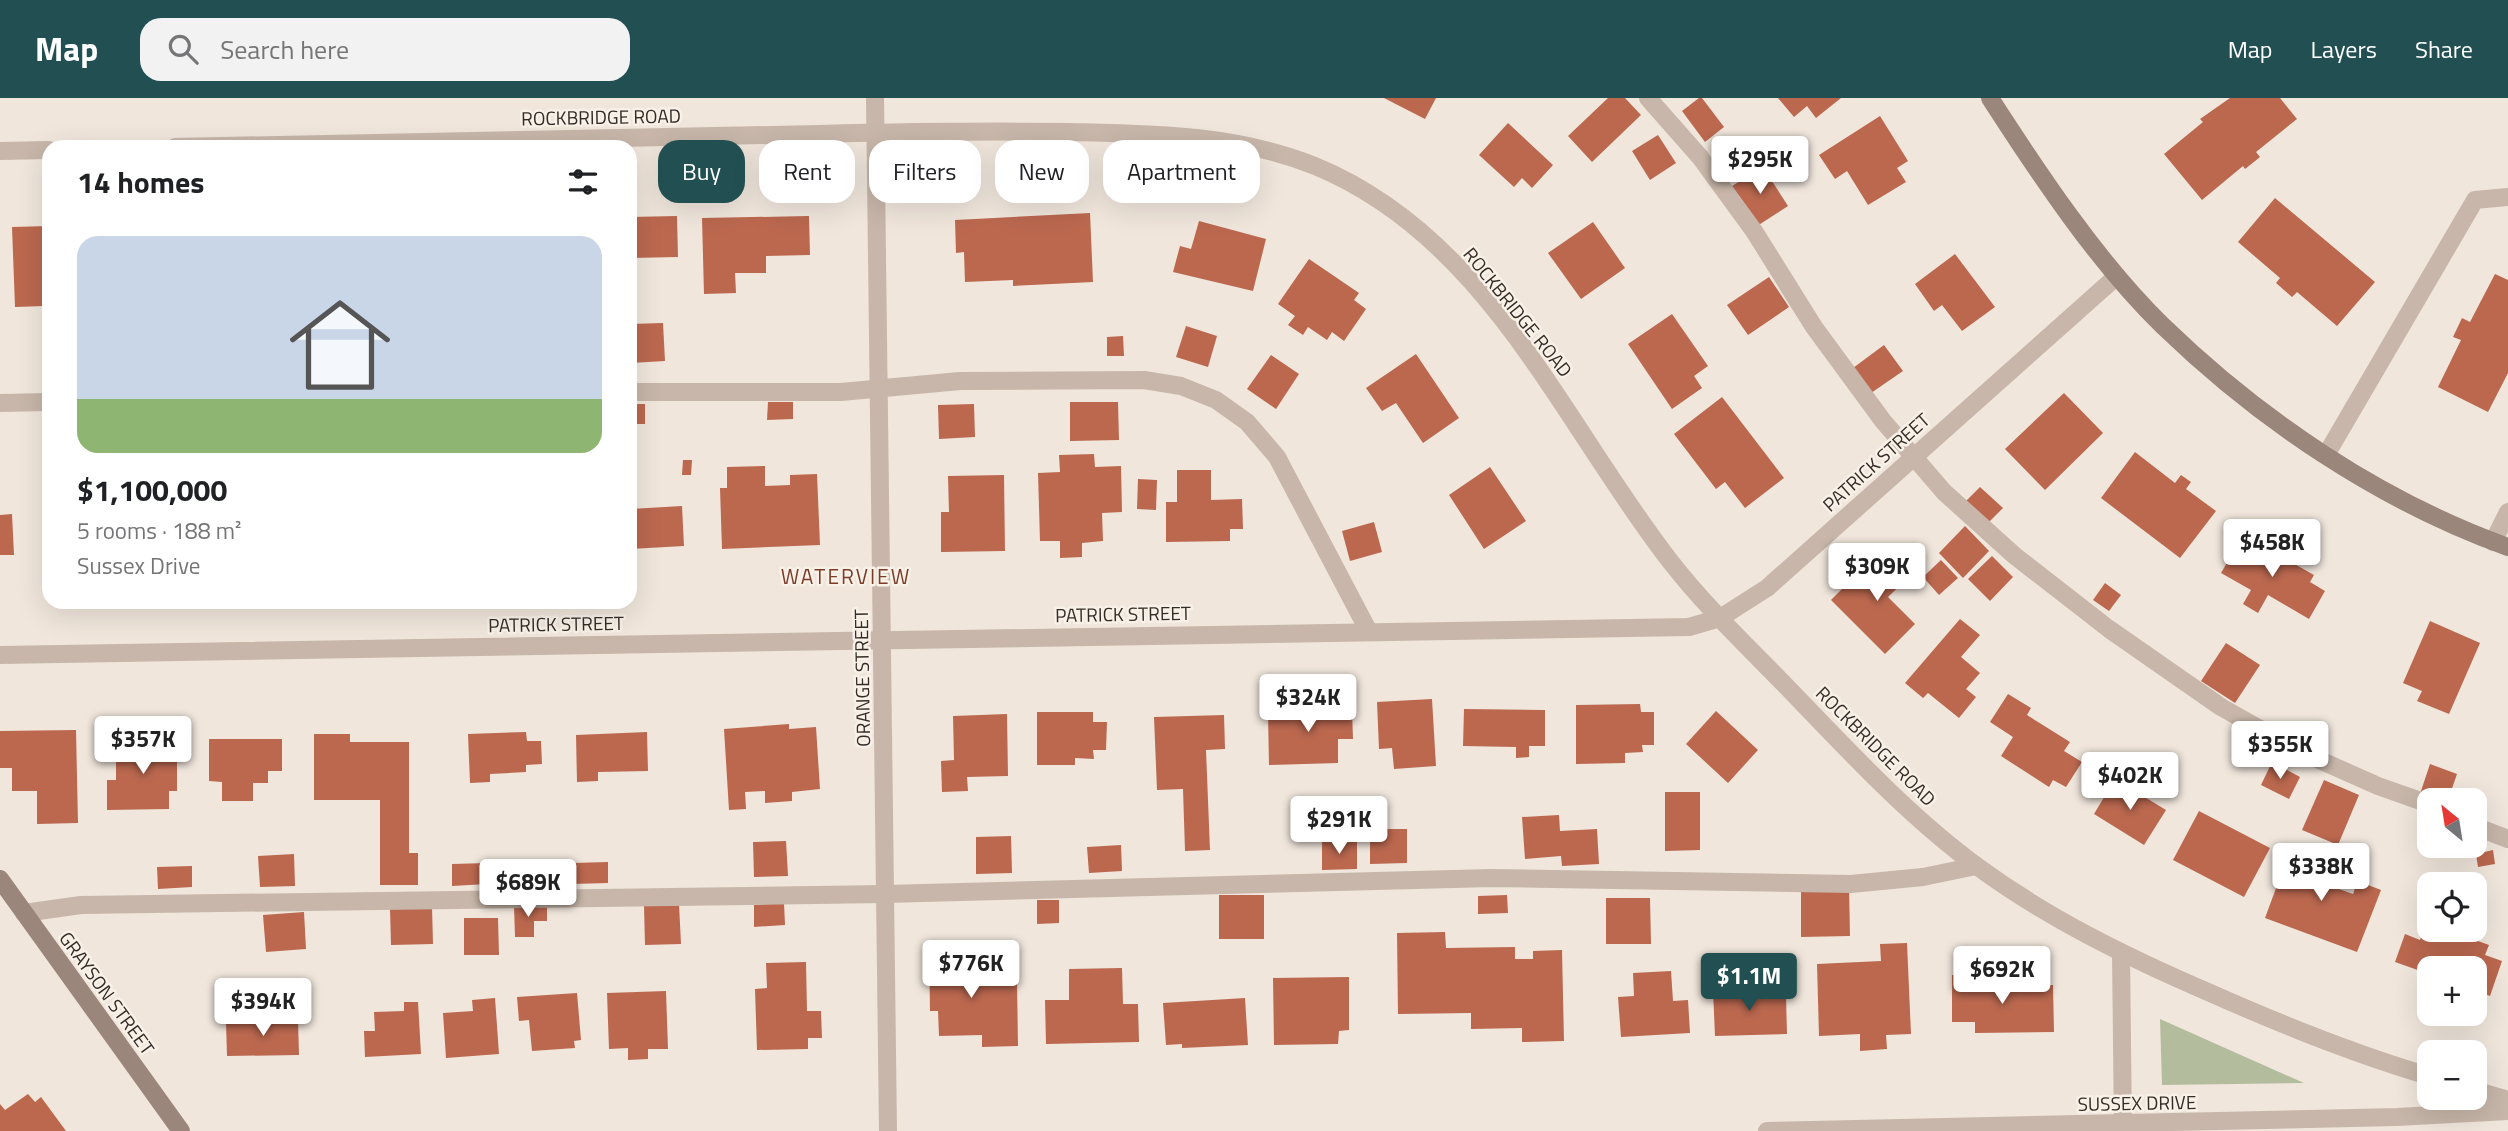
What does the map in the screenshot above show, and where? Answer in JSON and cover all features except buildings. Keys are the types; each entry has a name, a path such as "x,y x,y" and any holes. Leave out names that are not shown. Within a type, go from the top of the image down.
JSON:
{"street":[{"name":"ORANGE STREET","path":"875,98 888,1131"},
{"path":"1648,98 1700,157 1754,231 1814,327 1913,458 1944,492 2015,556 2109,629 2221,707 2297,750 2378,786 2417,800"},
{"path":"1990,98 2020,145 2117,275 2162,325 2229,385 2326,455 2397,497 2501,545 2508,512"},
{"name":"ROCKBRIDGE ROAD","path":"525,140 875,133 1185,134 1247,144 1317,167 1382,202 1432,240 1478,290 1535,362 1670,560 1720,618 1901,802 1976,866 2047,914 2121,954 2271,1020 2417,1072"},
{"path":"0,150 42,150"},
{"path":"2326,455 2475,200 2508,197"},
{"name":"PATRICK STREET","path":"0,655 1689,627 1720,618 1767,588 2117,275"},
{"path":"637,393 841,393 879,387 960,381 1144,380 1181,386 1216,400 1247,422 1277,457 1369,632"},
{"path":"0,403 42,402"},
{"path":"2487,831 2508,839"},
{"path":"24,913 81,905 885,894 1492,878 1851,884 1923,877 1976,866"},
{"name":"GRAYSON STREET","path":"0,879 181,1131"},
{"path":"2121,954 2123,1128"},
{"path":"2487,1094 2508,1100"},
{"name":"SUSSEX DRIVE","path":"1767,1131 2123,1128 2508,1111"}],"green space":[{"path":"2160,1019 2304,1083 2162,1085"}],"district":[{"name":"WATERVIEW","path":"846,577"}]}
